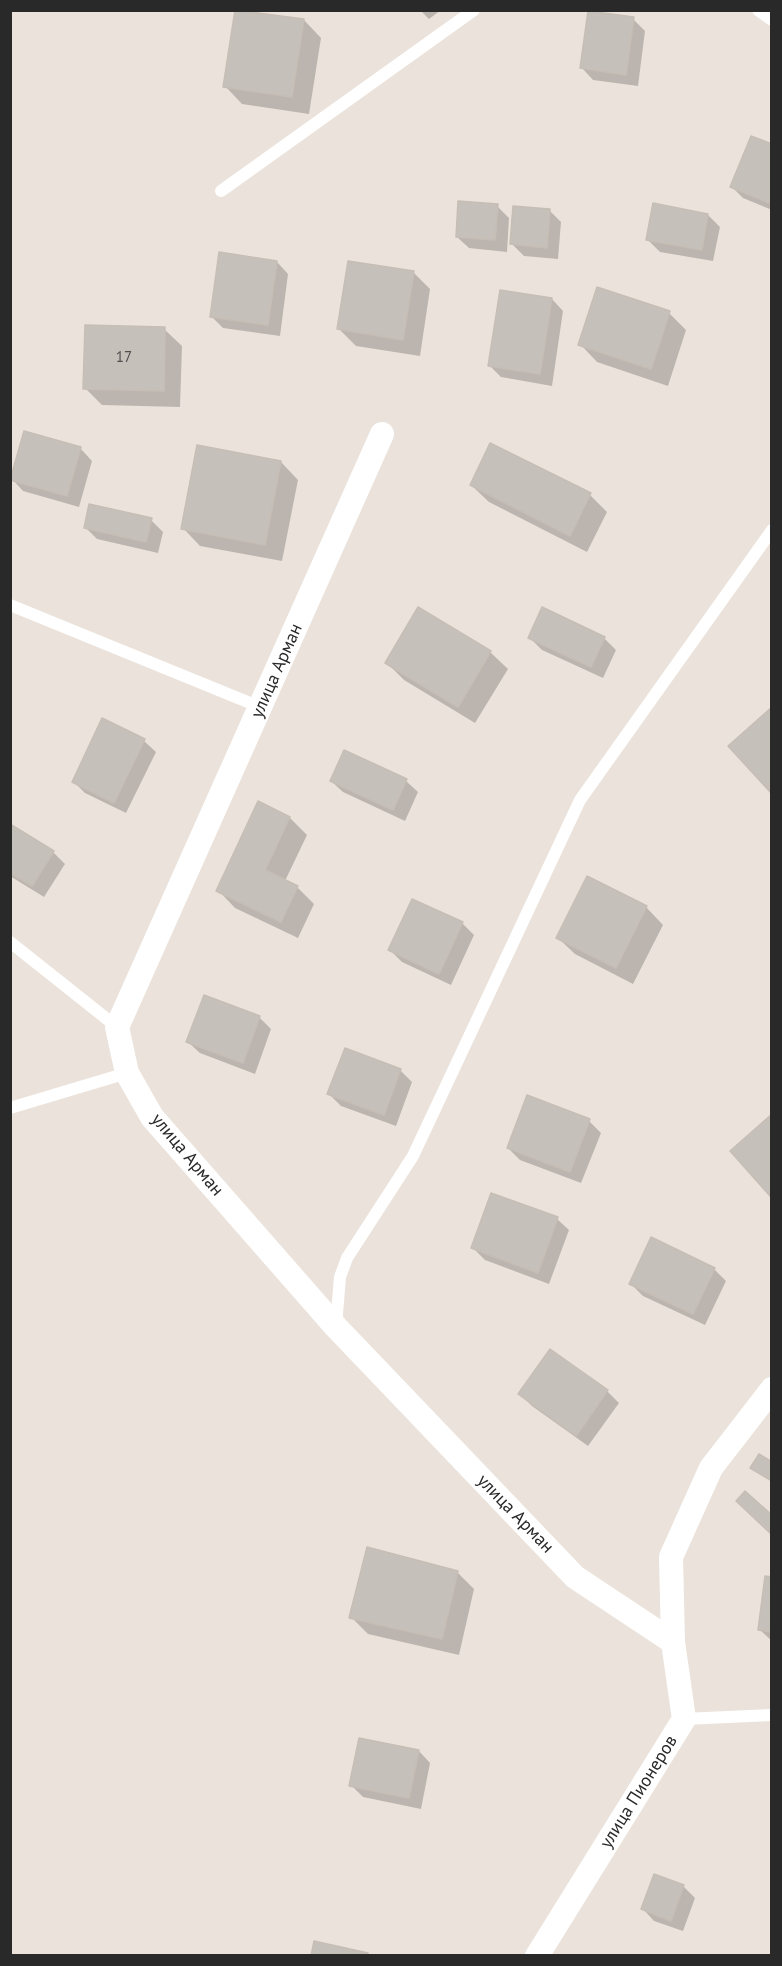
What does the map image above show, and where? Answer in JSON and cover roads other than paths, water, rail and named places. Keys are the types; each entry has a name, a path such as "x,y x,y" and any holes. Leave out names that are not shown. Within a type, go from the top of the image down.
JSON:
{"street":[{"name":"улица Арман","path":"382,434 117,1028 127,1072 152,1118 336,1327 575,1577 673,1642"},
{"name":"улица Пионеров","path":"537,1956 684,1719 673,1642 671,1557 711,1468 771,1389"}],"lane":[{"path":"221,191 474,10"},
{"path":"758,10 771,20"},
{"path":"336,1327 340,1277 347,1258 413,1155 580,800 771,530"},
{"path":"10,605 260,707"},
{"path":"10,942 117,1028"},
{"path":"10,1108 127,1072"},
{"path":"684,1719 771,1714"}]}
